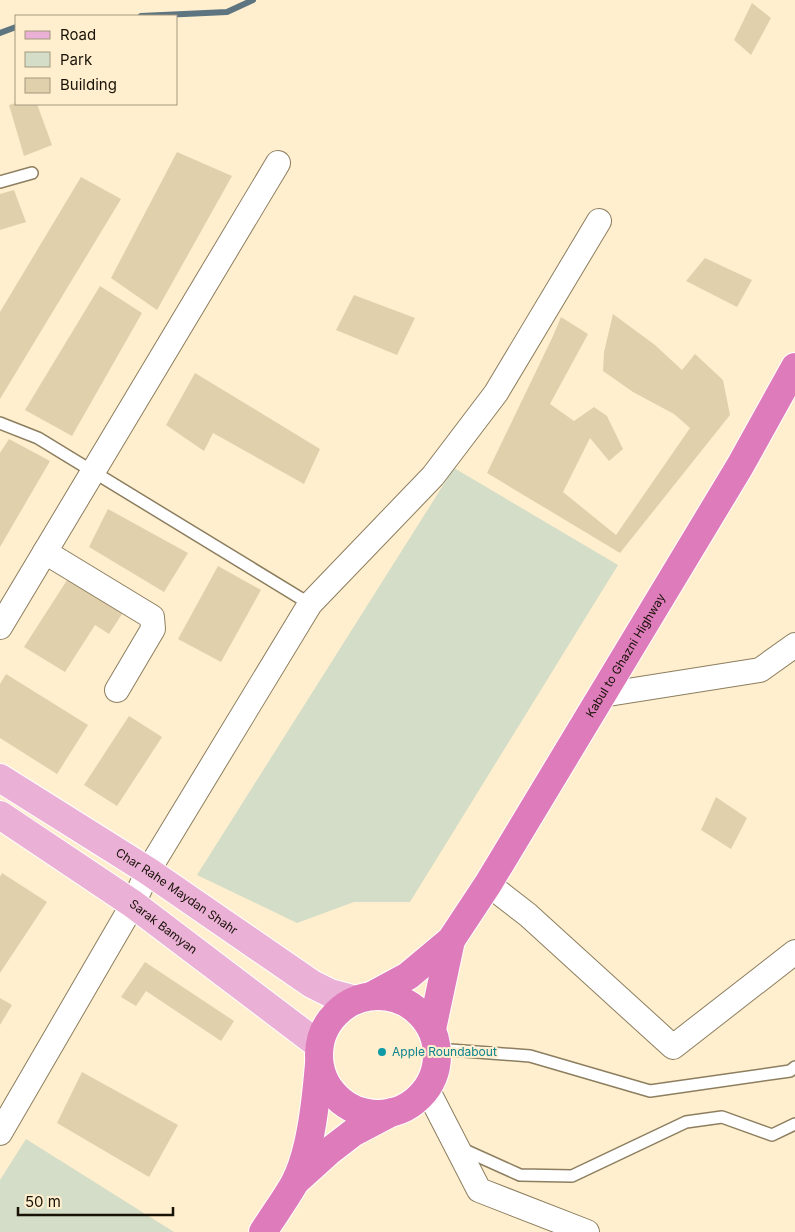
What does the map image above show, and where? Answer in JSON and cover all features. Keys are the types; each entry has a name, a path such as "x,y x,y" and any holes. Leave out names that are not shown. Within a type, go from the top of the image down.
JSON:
{"highway":[{"name":"Kabul to Ghazni Highway","path":"363,998 408,976 451,940 488,884 740,466 795,367"},
{"name":"Kabul to Ghazni Highway","path":"435,1039 451,940"},
{"path":"262,1232 294,1182 306,1149 315,1101 319,1053 326,1026 338,1010 363,998 389,996 406,1002 421,1014 435,1039 436,1070 427,1089 412,1104 354,1132 294,1182"},
{"path":"319,1053 324,1080 336,1096 352,1108 372,1114 392,1112"}],"main road":[{"name":"Char Rahe Maydan Shahr","path":"0,778 148,871 312,984 330,993 363,998"},
{"name":"Sarak Bamyan","path":"0,815 133,904 319,1053"}],"street":[{"path":"0,627 278,163"},
{"path":"0,1132 133,904 148,871 310,604 439,469 496,393 599,221"},
{"path":"45,552 152,617 153,629 117,690"},
{"path":"602,695 760,670 795,645"},
{"path":"488,884 528,915 673,1047 795,952"},
{"path":"427,1089 479,1190 587,1232"}],"lane":[{"path":"0,182 32,173"},
{"path":"0,423 38,438 310,604"},
{"path":"435,1039 530,1056 650,1091 790,1071 795,1067"},
{"path":"456,1147 520,1175 572,1176 686,1122 722,1117 772,1134 795,1124"}],"green space":[{"path":"454,468 618,565 410,902 354,902 297,923 197,875"},
{"path":"26,1139 174,1232 0,1232 0,1180"}],"building":[{"path":"752,3 771,18 751,55 734,40"},
{"path":"15,103 15,105 37,105 52,145 24,156 9,105"},
{"path":"177,152 232,176 157,310 111,278"},
{"path":"81,177 121,199 0,399 0,312"},
{"path":"14,190 26,222 0,230 0,194"},
{"path":"705,258 752,280 737,307 686,281"},
{"path":"100,286 142,313 72,436 25,410"},
{"path":"354,295 415,318 397,355 336,330"},
{"path":"613,314 655,345 682,370 695,354 723,380 730,415 620,553 487,473 561,317 588,334 550,404 574,421 594,407 607,416 623,449 609,461 590,438 563,492 616,535 690,428 674,414 633,392 603,371 604,352"},
{"path":"195,373 320,449 304,484 213,433 204,451 166,425"},
{"path":"9,439 50,461 0,547 0,453"},
{"path":"108,509 188,553 164,592 89,547"},
{"path":"218,566 261,590 221,662 178,639"},
{"path":"69,577 124,611 109,634 95,625 65,672 24,647"},
{"path":"6,674 88,725 57,774 0,738 0,684"},
{"path":"129,716 162,737 117,806 84,785"},
{"path":"716,797 747,818 731,849 701,830"},
{"path":"2,873 47,902 0,973 0,877"},
{"path":"145,962 234,1021 221,1041 146,991 136,1006 121,997"},
{"path":"0,998 12,1005 0,1025"},
{"path":"82,1072 178,1125 149,1177 57,1123"}],"waterway":[{"path":"162,15 227,12 253,0"},
{"path":"0,33 15,27"}],"place":[{"name":"Apple Roundabout","path":"382,1052"}]}
